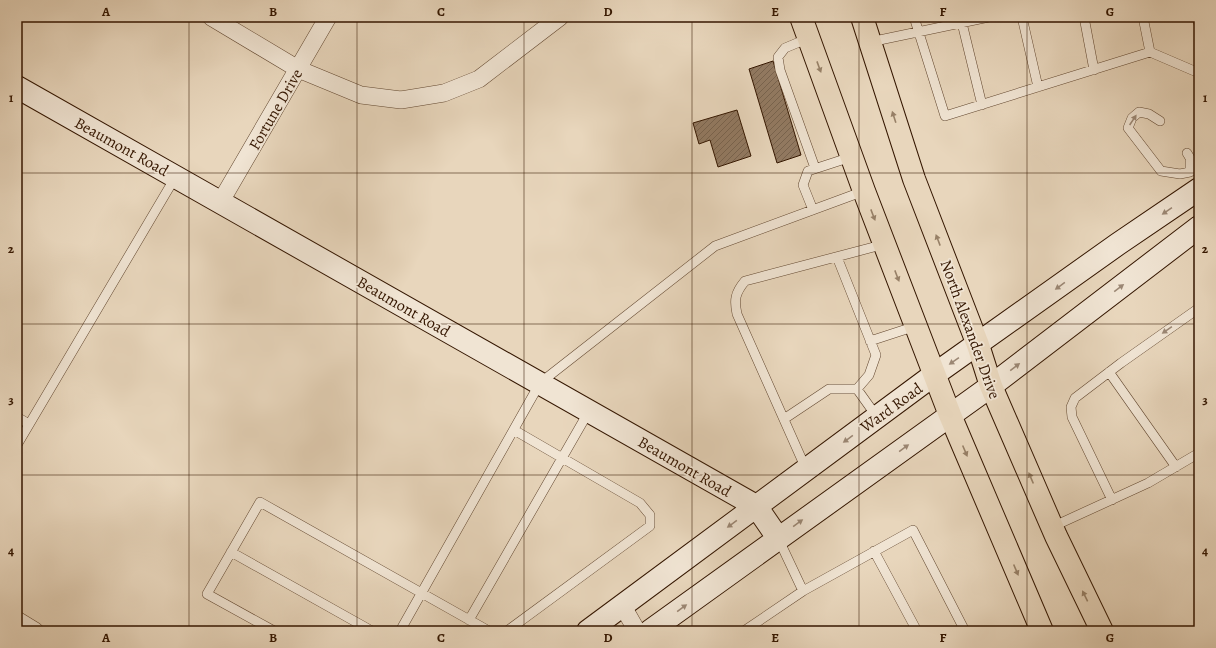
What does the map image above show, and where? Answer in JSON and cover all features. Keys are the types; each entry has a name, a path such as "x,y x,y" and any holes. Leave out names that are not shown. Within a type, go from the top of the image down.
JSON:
{"main road":[{"path":"801,17 851,157 936,374 950,415 1042,631"},
{"name":"North Alexander Drive","path":"862,17 914,179 978,345 991,386 1052,527 1102,631"}],"street":[{"path":"210,17 298,68 361,95 401,100 444,93 479,79 560,17"},
{"name":"Fortune Drive","path":"221,201 328,17"},
{"name":"Beaumont Road","path":"17,87 221,201 756,506 778,538"},
{"name":"Ward Road","path":"588,631 877,417 1118,244 1196,183"},
{"path":"650,631 991,386 1199,227"},
{"path":"622,605 636,631"},
{"path":"17,620 35,631"}],"lane":[{"path":"914,17 945,116 1150,52 1199,73"},
{"path":"870,42 988,17"},
{"path":"1022,17 1038,87"},
{"path":"1084,17 1094,70"},
{"path":"1143,17 1150,52"},
{"path":"1197,17 1199,25"},
{"path":"962,23 982,105"},
{"path":"809,38 785,48 778,57 780,70 815,168"},
{"path":"1160,121 1149,114 1139,112 1132,118 1128,128 1161,171 1180,174 1196,183"},
{"path":"1187,153 1190,158 1196,183"},
{"path":"813,210 803,185 808,171 851,157"},
{"path":"17,445 176,176"},
{"path":"400,631 540,383 715,246 864,191"},
{"path":"806,469 737,314 734,300 738,289 745,281 884,244"},
{"path":"837,257 876,355 869,375 857,390"},
{"path":"1112,500 1072,417 1071,407 1075,398 1121,363 1199,308"},
{"path":"870,341 916,326"},
{"path":"1109,372 1176,467"},
{"path":"784,419 830,389 857,390"},
{"path":"857,390 877,417"},
{"path":"469,620 589,411"},
{"path":"17,418 29,424"},
{"path":"507,631 650,526 650,515 640,504 514,430"},
{"path":"1052,527 1148,483 1199,453"},
{"path":"274,631 207,594 260,502 489,631"},
{"path":"744,631 803,591 913,530 965,631"},
{"path":"778,538 803,591"},
{"path":"874,551 917,631"},
{"path":"231,552 372,631"}],"building":[{"path":"773,61 801,155 777,163 749,69"},
{"path":"737,110 751,156 718,167 710,140 699,144 693,123"}]}
